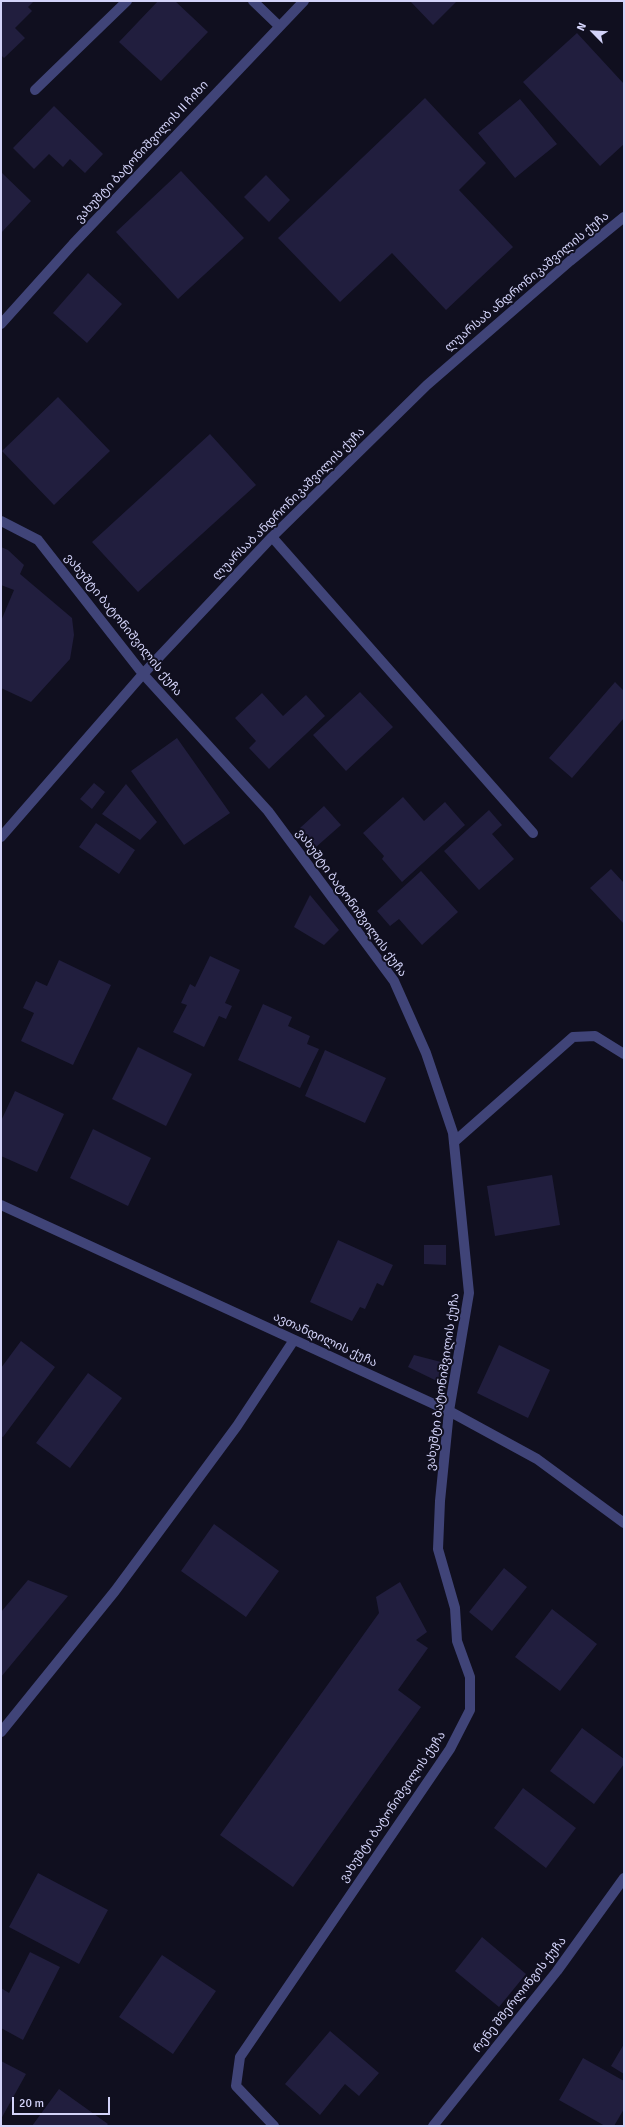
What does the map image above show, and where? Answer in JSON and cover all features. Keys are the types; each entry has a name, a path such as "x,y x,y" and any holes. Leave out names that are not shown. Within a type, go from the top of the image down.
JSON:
{"street":[{"path":"35,90 127,1"},
{"path":"253,1 279,26"},
{"name":"ვახუშტი ბატონიშვილის II ჩიხი","path":"1,324 73,244 304,1"},
{"name":"ლუარსაბ ანდრონიკაშვილის ქუჩა","path":"1,837 143,674 272,537 427,385 624,217"},
{"name":"ვახუშტი ბატონიშვილის ქუჩა","path":"1,521 38,540 143,674 268,811 394,981 426,1053 453,1133 469,1293 450,1411 440,1502 438,1549 455,1608 457,1641 470,1677 470,1710 450,1748 240,2057 236,2086 249,2102 274,2126"},
{"path":"272,537 533,834"},
{"path":"454,1142 573,1037 595,1036 624,1054"},
{"name":"ავთანდილის ქუჩა","path":"1,1205 450,1411 537,1459 624,1523"},
{"path":"1,1732 115,1591 237,1426 294,1340"},
{"name":"რენე შმერლინგის ქუჩა","path":"433,2126 557,1971 624,1878"}],"building":[{"path":"1,1 33,2 28,7 32,11 15,28 25,38 4,58 1,55"},
{"path":"158,1 175,1 208,32 161,81 119,42"},
{"path":"410,1 457,1 433,25"},
{"path":"577,33 624,84 624,144 600,166 523,82"},
{"path":"425,98 486,163 459,190 513,247 446,310 392,253 340,302 278,238"},
{"path":"520,99 557,144 515,178 478,133"},
{"path":"54,106 103,154 85,173 70,159 63,167 49,154 34,169 13,148"},
{"path":"181,171 244,238 178,299 116,232"},
{"path":"1,172 31,201 1,233"},
{"path":"266,175 290,200 269,222 244,197"},
{"path":"88,273 122,304 87,343 53,313"},
{"path":"58,397 110,451 54,505 2,451"},
{"path":"210,434 256,485 138,592 92,542"},
{"path":"1,547 8,550 24,565 20,574 72,618 74,635 70,659 31,702 1,688 1,621 14,590 1,585"},
{"path":"615,682 624,691 624,718 572,778 549,758"},
{"path":"360,692 393,727 346,771 313,735"},
{"path":"262,693 283,716 306,695 325,716 269,769 249,748 256,741 235,718"},
{"path":"177,738 230,813 184,845 131,771"},
{"path":"94,783 105,792 92,809 80,799"},
{"path":"126,784 157,822 140,840 102,814"},
{"path":"403,797 424,821 445,802 465,825 402,882 382,859 384,856 363,833"},
{"path":"324,806 341,825 316,847 300,828"},
{"path":"489,810 502,825 492,834 514,859 479,890 444,851"},
{"path":"96,823 135,850 119,874 79,847"},
{"path":"611,869 624,883 624,924 590,888"},
{"path":"421,871 458,912 422,945 399,919 390,926 377,911"},
{"path":"310,895 339,930 324,945 294,927"},
{"path":"210,956 240,970 225,1003 232,1006 226,1019 219,1016 204,1047 173,1032 187,1005 181,1003 190,984 195,987"},
{"path":"59,960 111,985 73,1065 21,1041 34,1013 23,1008 36,981 47,986"},
{"path":"263,1004 292,1017 288,1026 310,1036 307,1044 319,1049 300,1088 238,1060"},
{"path":"138,1047 192,1074 166,1126 112,1099"},
{"path":"325,1050 386,1078 365,1123 305,1096"},
{"path":"15,1091 64,1114 37,1172 1,1156 1,1121"},
{"path":"93,1129 151,1158 128,1206 70,1178"},
{"path":"552,1175 560,1225 495,1236 487,1186"},
{"path":"338,1240 393,1265 383,1286 377,1283 365,1309 360,1307 352,1321 310,1302"},
{"path":"424,1245 446,1245 446,1265 424,1264"},
{"path":"21,1341 55,1367 3,1437 1,1436 1,1368"},
{"path":"499,1345 550,1370 528,1418 477,1393"},
{"path":"414,1355 441,1362 439,1382 408,1367"},
{"path":"88,1373 122,1398 70,1468 36,1443"},
{"path":"214,1524 279,1571 246,1617 181,1571"},
{"path":"504,1568 527,1587 492,1631 469,1612"},
{"path":"28,1580 68,1596 1,1677 1,1612"},
{"path":"400,1582 427,1632 416,1640 428,1648 398,1690 421,1707 293,1887 220,1835 379,1613 376,1597"},
{"path":"552,1609 597,1644 560,1691 515,1657"},
{"path":"582,1728 624,1759 624,1764 594,1804 550,1771"},
{"path":"523,1788 576,1828 546,1868 494,1828"},
{"path":"38,1873 108,1910 79,1964 9,1927"},
{"path":"482,1937 526,1974 499,2007 455,1971"},
{"path":"30,1952 60,1967 23,2040 1,2028 1,1988 9,1993"},
{"path":"162,1955 216,1991 173,2054 119,2017"},
{"path":"330,2031 379,2073 359,2096 345,2084 320,2115 285,2084"},
{"path":"624,2044 624,2074 611,2066"},
{"path":"583,2058 624,2081 624,2109 614,2126 605,2126 559,2100"},
{"path":"1,2061 26,2074 1,2119"},
{"path":"59,2089 108,2124 106,2126 32,2126"}]}
